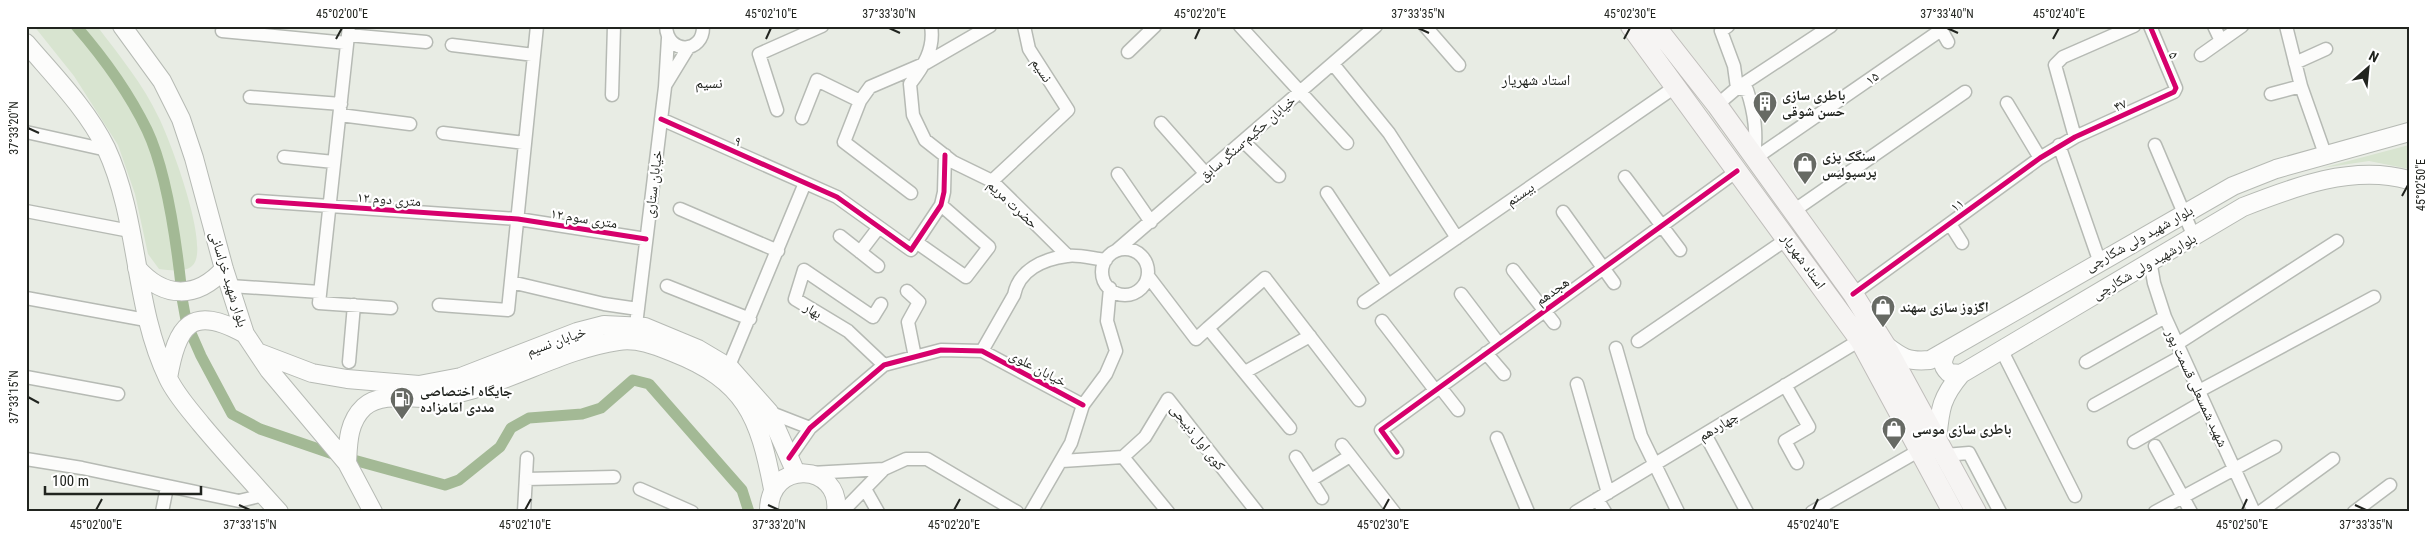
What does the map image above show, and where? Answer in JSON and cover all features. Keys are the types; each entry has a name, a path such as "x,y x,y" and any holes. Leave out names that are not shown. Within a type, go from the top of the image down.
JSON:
{"main road":[{"name":"بلوار شهید خراسانی","path":"122,26 162,81 181,119 194,158 224,269 245,334 299,408 347,463 373,512"},
{"name":"استاد شهریار","path":"1631,26 1788,239 1934,449"},
{"name":"استاد شهریار","path":"1656,26 1717,105 1792,212 1853,294 1885,345 1960,509"},
{"path":"26,43 91,120 106,150 118,182 130,232 146,320 168,378 177,394 199,421 279,512"},
{"name":"بلوار شهید ولی شکارچی","path":"1885,345 1912,361 1930,360 2099,260 2233,186 2276,169 2409,132"},
{"name":"بلوارشهید ولی شکارچی","path":"1934,449 1940,410 1946,391 1961,374 2150,260 2194,238 2243,207 2284,190 2331,178 2372,175 2409,180"},
{"path":"138,268 147,279 159,287 173,291 188,292 202,288 214,280 224,269"},
{"path":"168,378 178,338 184,328 194,322 212,320 228,324 245,334"},
{"name":"خیابان نسیم","path":"347,463 351,426 365,406 388,398 433,397 465,392 562,356 605,344 636,325"},
{"name":"خیابان نسیم","path":"257,352 312,372 347,378 419,384 461,378 577,332 604,326 636,325 652,329 698,349 769,412 798,468"},
{"path":"1947,351 1942,360 1943,367 1949,373 1961,374"},
{"name":"خیابان نسیم","path":"726,374 732,387 750,410 764,444 773,489"},
{"path":"768,512 768,501 773,489 782,479 798,468 823,479 833,490 837,504 836,512"}],"street":[{"path":"438,305 508,310 537,26"},
{"path":"612,95 614,26"},
{"path":"778,110 759,54 807,29 822,26"},
{"path":"926,62 932,35 931,26"},
{"path":"911,193 844,142 860,101 870,87 926,62 990,26"},
{"name":"نسیم","path":"992,181 1068,110 1029,49 1024,26"},
{"path":"1128,52 1155,26"},
{"path":"1240,26 1347,142"},
{"path":"1425,26 1458,65"},
{"path":"1717,105 1737,88 1831,26"},
{"path":"2075,137 2055,65 2063,57 2134,26"},
{"name":"۵","path":"2150,26 2176,88 2174,92"},
{"path":"2214,26 2221,41"},
{"path":"2202,55 2242,26"},
{"path":"2286,26 2301,86 2326,154"},
{"name":"خیابان حکیم-سنگر سابق","path":"1117,250 1301,92 1373,27"},
{"path":"665,86 688,48 699,42 705,28"},
{"path":"1723,28 1734,66 1737,88"},
{"path":"1940,28 1948,42"},
{"name":"۱۵","path":"1754,159 1940,28"},
{"path":"667,29 677,46 688,48"},
{"name":"خیابان ستاری","path":"636,325 665,86 667,29"},
{"path":"222,31 348,35 426,42"},
{"path":"348,35 319,303 391,308"},
{"path":"452,46 534,56"},
{"path":"2295,64 2326,50"},
{"name":"حضرت مریم","path":"926,62 910,84 913,115 925,140 945,155 992,181 1068,256"},
{"path":"1333,64 1389,133 1457,238"},
{"path":"802,118 817,80 860,101"},
{"path":"2271,94 2301,86"},
{"name":"بیستم","path":"1364,302 1675,87"},
{"path":"1737,88 1748,90 1754,110 1757,135 1754,159"},
{"path":"1792,212 1965,92"},
{"name":"۴۷","path":"2075,137 2174,92"},
{"path":"250,97 340,110 410,124"},
{"path":"2007,103 2040,158"},
{"name":"۹","path":"661,119 837,197 911,250 916,242"},
{"path":"1160,123 1206,174"},
{"path":"26,132 106,150"},
{"path":"443,133 525,143"},
{"name":"۱۱","path":"1853,294 2040,158 2075,137"},
{"path":"1243,141 1279,176"},
{"path":"2059,145 2099,260"},
{"path":"2155,145 2194,238"},
{"path":"941,205 989,247 966,277 916,242 941,205 944,192 945,155"},
{"path":"284,157 334,162"},
{"name":"هجدهم","path":"1397,452 1380,430 1737,171"},
{"path":"1118,174 1151,222"},
{"path":"1625,176 1680,250"},
{"path":"726,374 806,184"},
{"path":"1327,192 1388,285"},
{"name":"۱۲ متری دوم","path":"258,201 518,219"},
{"path":"680,209 778,251"},
{"path":"26,211 130,232"},
{"path":"1563,212 1614,283"},
{"name":"۱۲ متری سوم","path":"518,219 646,239"},
{"path":"1950,224 1962,243"},
{"path":"860,252 878,226"},
{"path":"840,236 878,266"},
{"path":"1638,341 1788,239"},
{"path":"2177,344 2338,241"},
{"path":"1148,276 1141,288 1129,294 1122,294 1110,288 1102,275 1106,260 1117,250 1133,250 1140,254 1145,260 1148,276 1196,339 1265,278 1359,400"},
{"path":"884,469 798,468 810,428 884,365 941,350 982,351 1014,295 1021,277 1039,264 1068,256 1106,260"},
{"name":"شهید شمسعلی قسمت پور","path":"2150,260 2154,284 2165,317 2254,512"},
{"name":"بهار","path":"881,304 873,317 804,270 795,299 848,331 884,365"},
{"path":"1513,270 1554,323"},
{"path":"511,282 604,304 636,325"},
{"path":"230,286 320,292"},
{"path":"667,286 750,319"},
{"path":"1031,512 1071,443 1083,405 1106,374 1116,351 1107,321 1110,288"},
{"path":"907,291 919,302 908,322 915,357"},
{"path":"1461,294 1499,344"},
{"path":"2134,442 2201,396 2374,297"},
{"path":"26,298 146,320"},
{"path":"349,362 354,305"},
{"path":"2086,362 2165,317"},
{"path":"1382,321 1437,389 1458,410"},
{"path":"1208,328 1290,428"},
{"path":"1245,372 1310,336"},
{"name":"چهاردهم","path":"1576,512 1860,340"},
{"path":"1616,348 1641,436 1678,512"},
{"path":"2002,349 2075,496"},
{"name":"خیابان علوی","path":"982,351 1083,405"},
{"path":"1486,353 1504,374"},
{"path":"2094,405 2182,356"},
{"path":"26,377 118,394"},
{"path":"1577,384 1605,512"},
{"path":"1785,385 1809,427 1785,441 1797,463"},
{"name":"کوی اول ذبیحی","path":"1123,457 1145,437 1168,399 1257,512"},
{"path":"769,412 810,428"},
{"path":"1705,434 1747,512"},
{"path":"1497,438 1528,512"},
{"path":"1342,445 1394,512"},
{"path":"2155,446 2191,512"},
{"path":"2155,512 2275,447"},
{"path":"1812,512 1934,449 1970,453 2000,512"},
{"path":"1311,480 1350,456"},
{"path":"1062,461 1123,457 1168,512"},
{"path":"1296,457 1322,498"},
{"path":"524,512 527,458"},
{"path":"26,459 82,468 239,501 264,495"},
{"path":"842,512 884,469 906,459 927,459 1017,512"},
{"path":"2260,512 2333,459"},
{"path":"526,479 614,477"},
{"path":"2354,512 2390,485"},
{"path":"162,512 167,487"},
{"path":"865,488 878,512"},
{"path":"640,489 692,512"}],"green space":[{"path":"34,26 97,26 153,105 180,170 193,218 197,239 197,256 189,268 185,270 159,269 148,254 135,194 118,145 74,76"},
{"path":"2409,145 2409,169 2369,161 2322,168"}],"waterway":[{"path":"76,26 124,89 140,116 154,146 165,185 181,285"},
{"path":"182,298 186,320"},
{"path":"190,331 232,414 260,429 333,454"},
{"path":"350,459 445,485 459,480 500,447 511,428 529,418 582,414 601,408 633,380 649,384 742,490 749,512"}],"cycle path":[{"path":"1853,294 2040,158 2075,137 2174,92 2176,88 2150,26"},
{"path":"661,119 837,197 911,250 941,205 944,192 945,155"},
{"path":"1397,452 1381,430 1737,171"},
{"path":"258,201 518,219 646,239"},
{"path":"789,458 810,428 884,365 941,350 982,351 1083,405"}],"place":[{"name":"باطری سازی حسن شوقی","path":"1765,124"},
{"name":"سنگک پزی پرسپولیس","path":"1805,185"},
{"name":"اگزوز سازی سهند","path":"1883,328"},
{"name":"جایگاه اختصاصی مددی امامزاده","path":"402,420"},
{"name":"باطری سازی موسی","path":"1894,450"}],"district":[{"name":"استاد شهریار","path":"1536,80"},
{"name":"نسیم","path":"709,83"}]}
